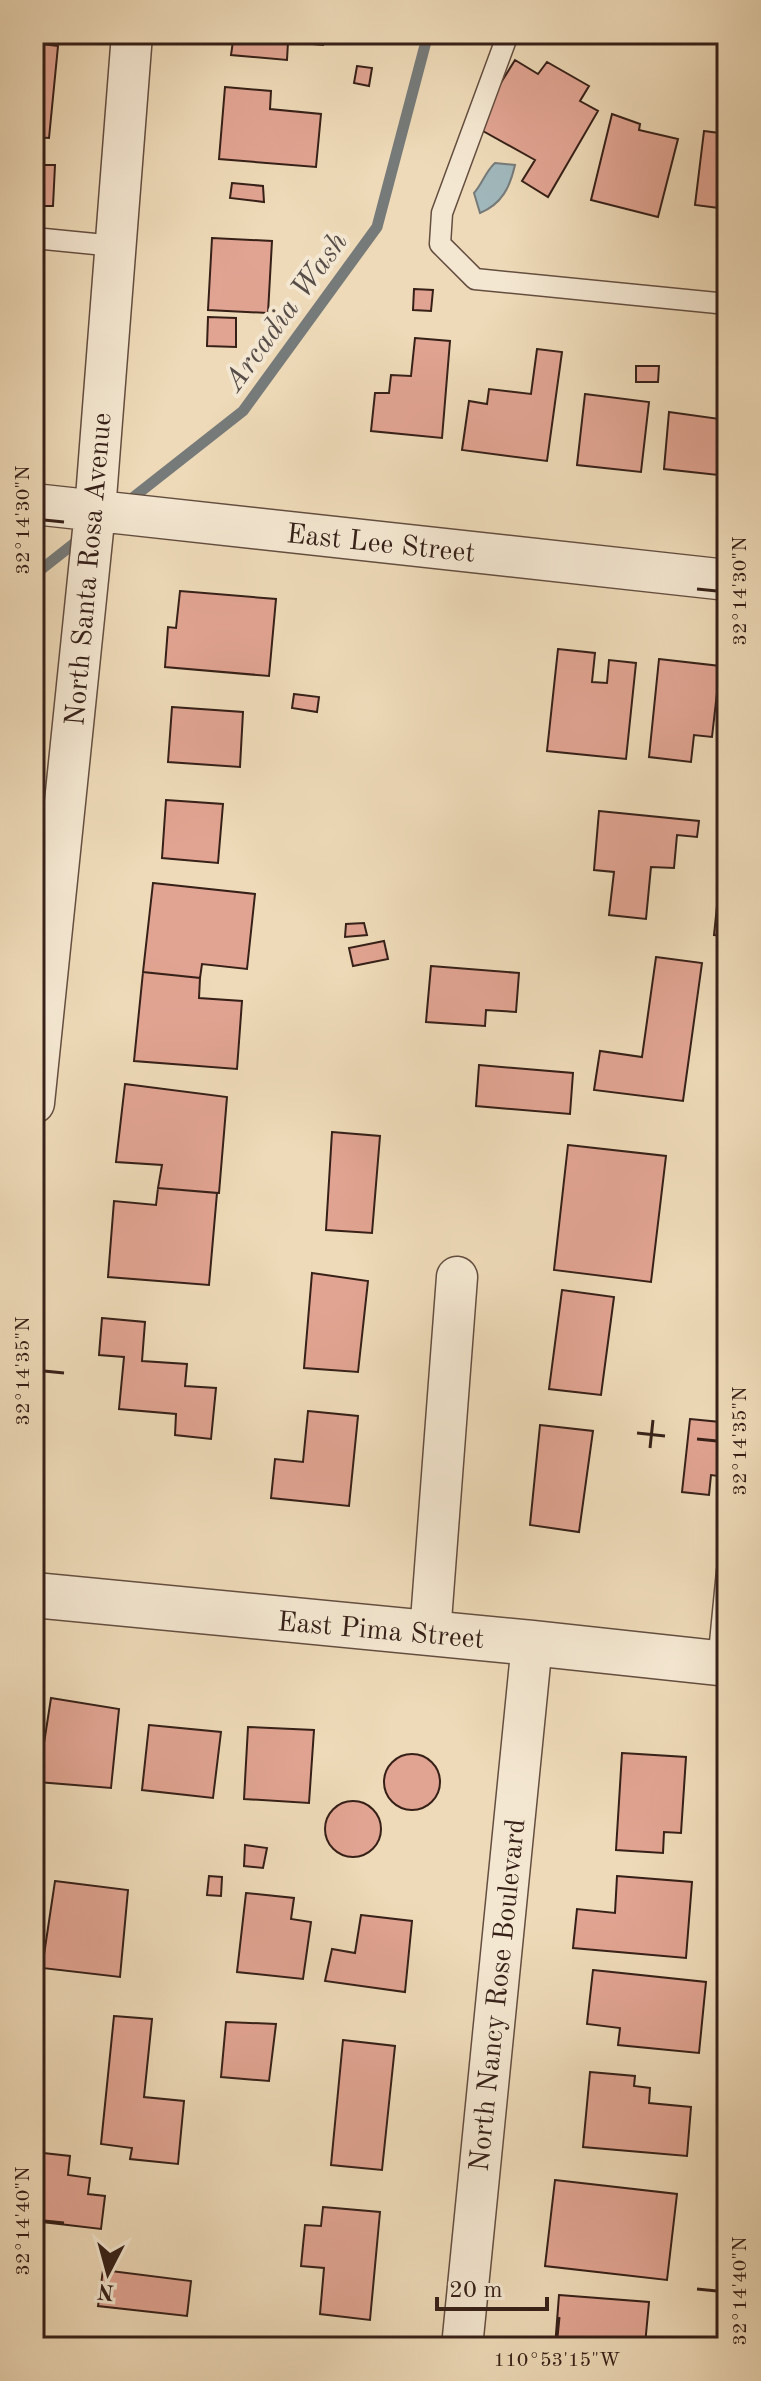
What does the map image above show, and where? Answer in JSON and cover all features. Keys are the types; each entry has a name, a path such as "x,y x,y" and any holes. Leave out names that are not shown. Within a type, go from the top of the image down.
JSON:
{"street":[{"name":"North Santa Rosa Avenue","path":"34,1103 95,511 132,34"},
{"name":"East Lee Street","path":"34,504 727,580"},
{"path":"430,1634 457,1277"},
{"name":"East Pima Street","path":"34,1595 723,1664"},
{"name":"North Nancy Rose Boulevard","path":"462,2347 532,1643"}],"lane":[{"path":"508,34 442,213 440,244 475,279 727,304"},
{"path":"34,238 115,246"},
{"path":"723,1664 727,1571"}],"water":[{"path":"495,163 515,165 511,181 494,205 480,213 474,193"}],"building":[{"path":"234,34 324,34 323,45 288,42 287,60 231,55"},
{"path":"34,43 58,46 49,138 34,137"},
{"path":"515,60 538,74 547,62 589,86 580,101 598,111 548,197 522,181 535,160 474,126"},
{"path":"357,66 372,68 369,86 354,83"},
{"path":"225,87 271,91 270,109 321,114 316,167 219,159"},
{"path":"612,114 640,124 639,130 678,139 658,217 591,200"},
{"path":"704,131 727,134 727,209 695,205"},
{"path":"34,165 55,165 53,206 34,206"},
{"path":"232,183 263,186 264,202 230,198"},
{"path":"212,238 272,241 268,313 208,310"},
{"path":"34,259 38,259 34,291"},
{"path":"414,289 433,290 431,311 413,310"},
{"path":"208,317 236,318 236,347 207,346"},
{"path":"415,338 450,341 442,438 371,431 375,393 389,393 391,375 411,376"},
{"path":"537,349 562,352 547,461 462,450 469,401 487,404 489,389 531,394"},
{"path":"636,366 659,366 658,382 636,382"},
{"path":"585,394 649,402 641,472 577,465"},
{"path":"669,412 727,420 727,476 664,469"},
{"path":"180,591 276,599 269,676 165,667 168,627 176,628"},
{"path":"558,649 595,653 592,682 607,683 609,660 636,663 626,759 547,751"},
{"path":"659,659 720,666 712,737 694,735 691,762 649,757"},
{"path":"294,694 319,697 317,712 292,708"},
{"path":"172,707 243,712 240,767 168,762"},
{"path":"166,800 223,804 218,863 162,858"},
{"path":"599,811 699,821 697,837 677,835 674,868 651,867 646,919 609,915 614,872 594,870"},
{"path":"153,883 255,894 247,969 202,964 200,978 143,972"},
{"path":"718,896 727,897 727,936 714,935"},
{"path":"364,923 367,935 345,937 346,924"},
{"path":"384,941 388,959 353,966 349,948"},
{"path":"656,957 702,963 683,1101 594,1090 600,1051 642,1057"},
{"path":"431,966 519,973 516,1012 486,1010 485,1026 426,1022"},
{"path":"143,972 200,978 199,998 242,1001 237,1069 134,1061"},
{"path":"479,1065 573,1073 570,1114 476,1106"},
{"path":"125,1084 227,1097 219,1193 158,1188 162,1165 116,1162"},
{"path":"332,1132 380,1136 372,1233 326,1230"},
{"path":"568,1145 666,1156 651,1282 554,1270"},
{"path":"158,1188 217,1193 209,1285 108,1277 114,1201 156,1205"},
{"path":"312,1273 368,1281 358,1372 304,1368"},
{"path":"562,1290 614,1297 601,1395 549,1389"},
{"path":"102,1318 145,1322 142,1361 187,1364 185,1386 216,1388 211,1439 175,1435 176,1414 119,1409 124,1357 99,1355"},
{"path":"308,1411 358,1416 349,1506 271,1498 275,1459 303,1462"},
{"path":"690,1419 720,1422 718,1435 727,1436 727,1477 711,1475 709,1495 682,1492"},
{"path":"540,1425 593,1431 579,1532 530,1525"},
{"path":"51,1698 119,1709 111,1788 38,1782"},
{"path":"149,1725 221,1732 213,1798 142,1790"},
{"path":"248,1727 314,1730 309,1803 244,1799"},
{"path":"622,1753 686,1757 681,1833 664,1832 663,1853 616,1850"},
{"path":"412,1754 432,1762 440,1782 432,1802 412,1810 392,1802 384,1782 392,1762"},
{"path":"353,1801 373,1809 381,1829 373,1849 353,1857 333,1849 325,1829 333,1809"},
{"path":"245,1845 267,1848 263,1868 244,1866"},
{"path":"209,1876 222,1877 221,1896 207,1895"},
{"path":"617,1876 692,1882 686,1958 573,1948 577,1909 615,1913"},
{"path":"55,1881 128,1890 120,1977 42,1968"},
{"path":"246,1893 294,1898 291,1919 311,1922 303,1979 237,1972"},
{"path":"361,1915 412,1921 405,1992 325,1981 332,1949 355,1953"},
{"path":"593,1970 706,1982 699,2053 618,2045 620,2028 587,2024"},
{"path":"114,2016 152,2019 144,2097 184,2101 178,2164 130,2159 132,2148 101,2144"},
{"path":"226,2022 276,2024 269,2081 221,2077"},
{"path":"343,2040 395,2046 382,2170 331,2165"},
{"path":"590,2072 635,2076 634,2086 650,2088 649,2103 691,2107 687,2156 583,2147"},
{"path":"34,2152 70,2156 68,2175 90,2178 88,2194 105,2196 101,2229 34,2221"},
{"path":"555,2180 677,2194 667,2280 545,2266"},
{"path":"724,2182 727,2182 727,2219 720,2218"},
{"path":"323,2207 380,2212 370,2320 320,2314 324,2268 301,2266 305,2225 321,2226"},
{"path":"103,2270 191,2281 187,2316 98,2306"},
{"path":"559,2295 649,2302 645,2345 555,2347"}],"waterway":[{"name":"Arcadia Wash","path":"126,503 243,411 377,227 428,34"},
{"name":"Arcadia Wash","path":"34,575 81,538"}]}
